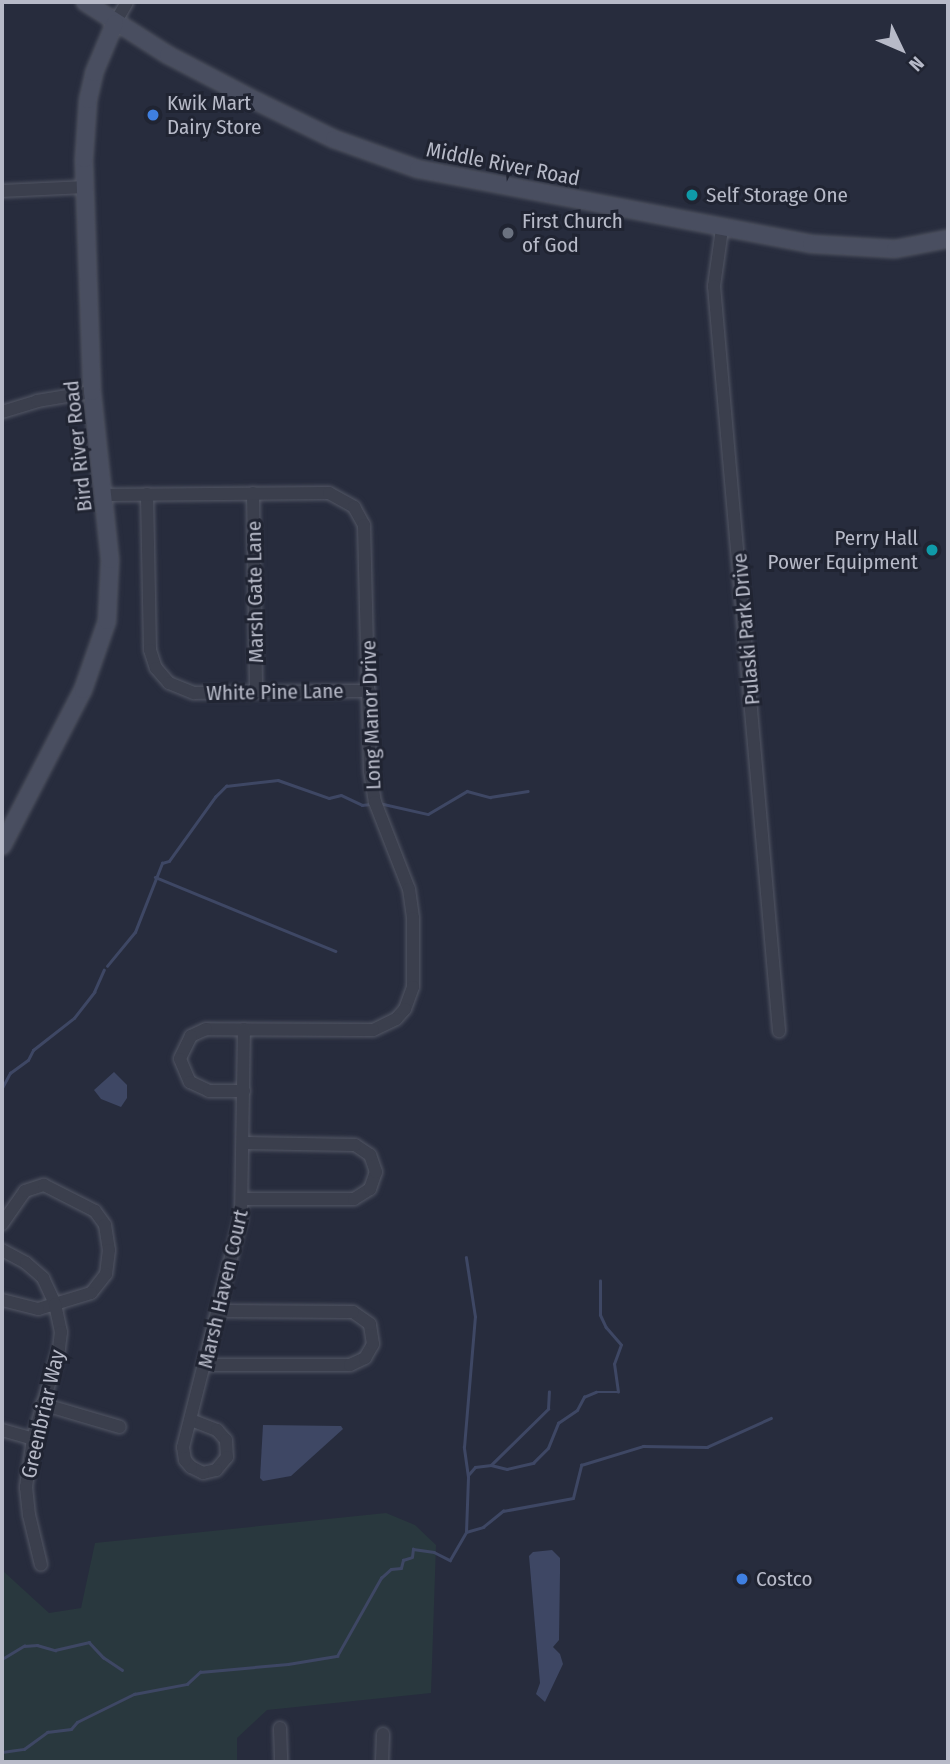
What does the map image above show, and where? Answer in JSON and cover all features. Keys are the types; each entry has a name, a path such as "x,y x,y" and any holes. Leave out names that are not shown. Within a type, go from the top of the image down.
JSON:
{"street":[{"name":"Middle River Road","path":"85,2 115,23 258,102 334,139 427,171 722,229 854,248 895,249 948,239"},
{"path":"115,23 127,2"},
{"name":"Bird River Road","path":"2,846 83,690 103,638 110,603 104,495 92,392 85,187 88,100 94,73 115,23"},
{"path":"2,191 85,187"},
{"name":"Pulaski Park Drive","path":"722,229 714,286 732,459 779,1031"},
{"path":"2,412 60,396 92,392"},
{"name":"Long Manor Drive","path":"104,495 329,492 347,501 360,515 367,535 372,791 404,874 412,904 411,998 396,1019 373,1030 198,1031 185,1043 180,1059 185,1076 197,1087 244,1091"},
{"name":"Marsh Gate Lane","path":"253,493 256,692"},
{"name":"White Pine Lane","path":"148,494 150,650 156,668 169,683 187,692 369,691"},
{"name":"Marsh Haven Court","path":"191,1420 216,1430 226,1440 227,1457 216,1471 199,1472 185,1460 183,1447 238,1235 243,1199 244,1029"},
{"path":"243,1199 354,1199 370,1189 376,1172 370,1155 355,1145 244,1143"},
{"path":"2,1224 19,1197 36,1185 62,1191 102,1218 109,1250 102,1282 91,1293 38,1308 2,1300"},
{"name":"Greenbriar Way","path":"2,1250 26,1263 43,1278 55,1304 61,1332 59,1349 33,1439 26,1500 41,1565"},
{"path":"206,1364 350,1365 365,1358 373,1344 370,1324 352,1312 219,1311"},
{"path":"42,1404 120,1427"},
{"path":"2,1430 33,1439"},
{"path":"280,1728 281,1762"},
{"path":"382,1762 383,1734"}],"shaded area":[{"path":"386,1513 415,1525 436,1545 431,1693 267,1710 237,1738 237,1762 2,1762 2,1570 49,1613 81,1608 95,1543"}],"water":[{"path":"114,1072 127,1085 127,1098 121,1107 101,1099 94,1090"},
{"path":"263,1425 341,1426 343,1429 291,1476 263,1481 260,1478"},
{"path":"552,1550 560,1558 559,1640 553,1647 560,1654 563,1664 545,1702 536,1694 540,1683 529,1556 533,1552"}],"waterway":[{"path":"107,966 135,932 162,863 169,861 215,797 226,786 278,780 329,798 341,795 362,805 370,804"},
{"path":"379,803 428,814 467,791 490,797 528,791"},
{"path":"155,877 335,951"},
{"path":"2,1088 10,1073 28,1060 33,1050 74,1018 94,992 104,970"},
{"path":"2,1752 24,1749 47,1732 71,1729 77,1722 134,1694 187,1684 200,1672 288,1664 337,1656 381,1578 391,1569 401,1568 403,1560 412,1557 413,1549 434,1552 450,1560 466,1532 468,1477 464,1447 475,1317 466,1258"},
{"path":"469,1474 475,1467 491,1465 507,1469 533,1463 548,1448 558,1423 577,1410 584,1397 596,1392 618,1392 614,1364 621,1345 606,1328 600,1315 600,1281"},
{"path":"491,1465 548,1409 549,1392"},
{"path":"466,1532 483,1527 503,1511 573,1498 581,1465 643,1446 707,1447 771,1418"},
{"path":"2,1659 24,1646 37,1645 55,1650 89,1642 103,1657 122,1670"}],"place":[{"name":"Kwik Mart Dairy Store","path":"153,115"},
{"name":"Self Storage One","path":"692,195"},
{"name":"First Church of God","path":"508,233"},
{"name":"Perry Hall Power Equipment","path":"932,550"},
{"name":"Costco","path":"742,1579"}]}
